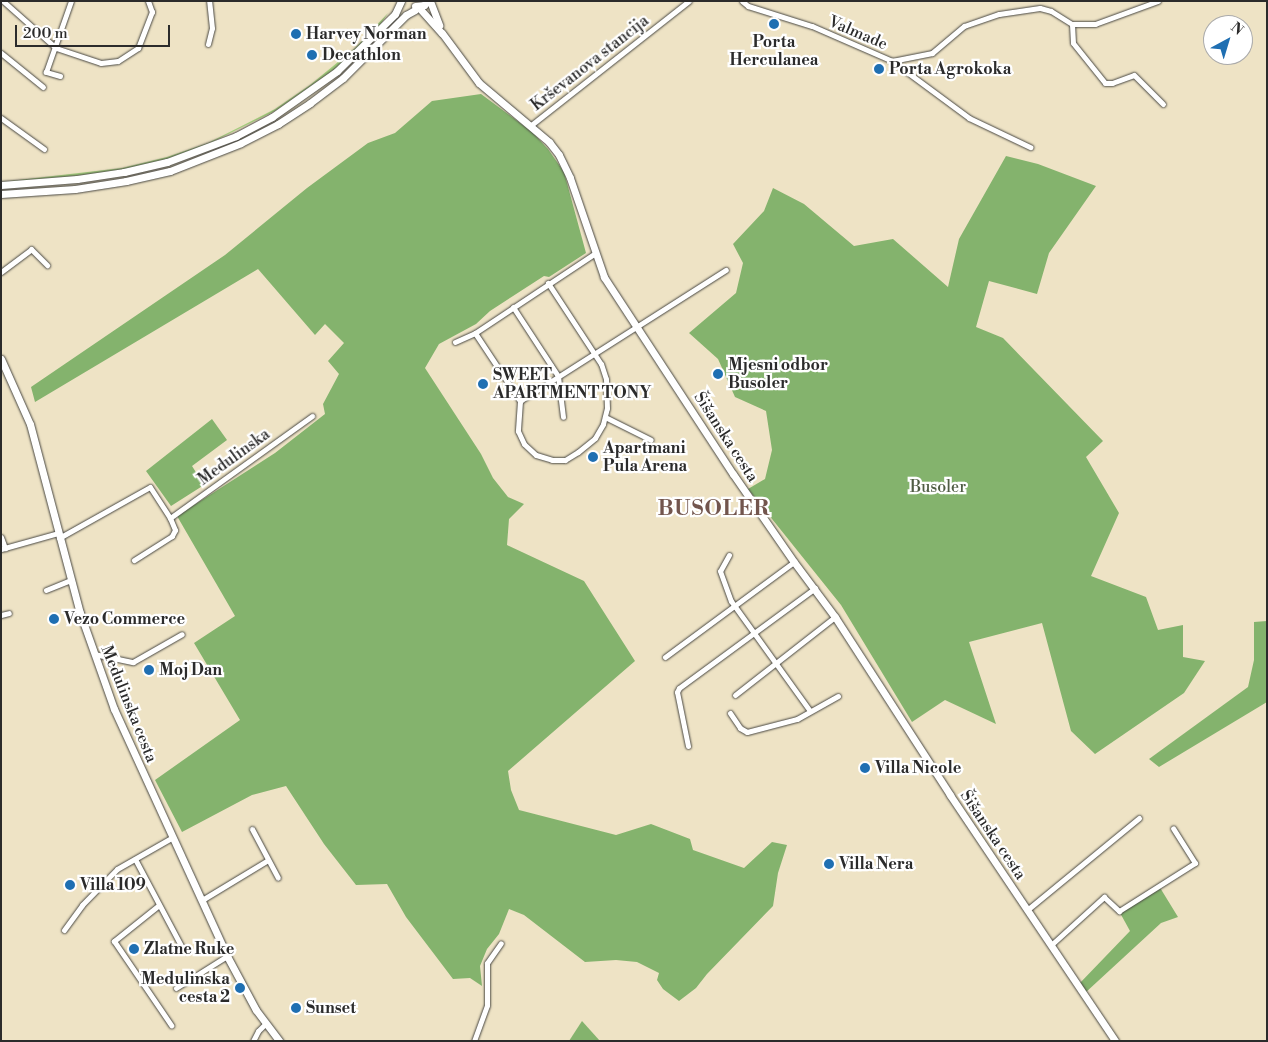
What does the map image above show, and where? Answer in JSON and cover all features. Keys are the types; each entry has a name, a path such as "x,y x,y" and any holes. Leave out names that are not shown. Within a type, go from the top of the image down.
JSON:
{"main road":[{"path":"386,22 396,1"},
{"path":"1,185 77,179 124,172 200,151 236,136 304,96 337,71 395,14 402,1"},
{"name":"Šišanska cesta","path":"402,1 415,9 442,33 479,83 549,142 565,166 594,254 604,277 733,474 835,617 916,745 1115,1041"},
{"path":"415,9 430,2"},
{"path":"1,194 75,189 126,181 203,160 271,128 310,103 343,78 415,9 430,2"},
{"name":"Šišanska cesta","path":"430,2 442,33"},
{"name":"Medulinska cesta","path":"1,358 30,424 58,536 93,654 127,740 227,956 249,998 265,1024 279,1041"}],"street":[{"path":"3,1 56,48 101,63 118,61 138,48 152,12 148,1"},
{"path":"60,76 46,72 56,48 70,1"},
{"path":"208,44 212,28 209,1"},
{"name":"Krševanova stancija","path":"530,126 689,1"},
{"name":"Valmade","path":"742,1 748,6 812,26 892,61 932,53 964,26 999,14 1040,8 1072,24"},
{"path":"1158,1 1095,24 1072,24 1073,43 1105,83 1112,84 1134,75 1163,104"},
{"path":"1,53 44,87"},
{"path":"892,61 969,118 1030,147"},
{"path":"1,118 44,149"},
{"path":"1,272 31,249 47,266"},
{"path":"456,342 475,333 594,254"},
{"path":"520,401 636,325 726,270"},
{"path":"475,333 520,401 518,431 524,444 536,455 552,460 566,460 589,444 599,432 605,417 606,379 594,352 548,284"},
{"path":"513,307 558,376 562,417"},
{"name":"Medulinska","path":"170,518 312,416"},
{"path":"605,417 651,440"},
{"path":"1,537 3,548 58,536 150,487 170,518 175,530 172,536 134,560"},
{"path":"729,555 720,571 724,585 735,606 810,711"},
{"path":"665,657 794,562"},
{"path":"46,590 71,580"},
{"path":"688,746 677,692 679,688 815,588"},
{"path":"1,615 9,613"},
{"path":"735,694 835,617"},
{"path":"93,654 133,662 182,634"},
{"path":"730,713 740,728 747,732 797,719 838,696"},
{"path":"1027,910 1139,818"},
{"path":"1050,945 1104,897 1119,911 1195,863 1173,828"},
{"path":"252,829 278,878"},
{"path":"64,930 82,905 102,882 117,869 173,837"},
{"path":"135,859 184,951"},
{"path":"202,900 268,860"},
{"path":"159,905 114,941 171,1025"},
{"path":"474,1041 487,1005 487,963 501,943"},
{"path":"176,988 227,956"},
{"path":"253,1041 258,1030 265,1024"}],"green space":[{"path":"388,13 380,25 335,69 275,111 208,144 167,159 123,170 1,182 122,168 167,157 208,143 275,109 310,85 355,48"},
{"path":"481,94 532,132 548,149 564,172 586,253 549,277 544,276 490,311 476,324 439,344 425,368 481,454 493,478 508,497 524,504 509,519 507,545 584,581 635,661 508,771 511,790 519,810 616,835 651,824 690,839 693,850 744,868 772,842 787,845 778,873 773,906 707,974 696,988 679,1001 663,989 657,980 659,973 637,962 616,960 585,962 524,915 509,909 499,934 487,949 480,966 482,986 470,978 453,979 406,917 387,884 356,885 324,844 286,786 252,795 182,832 155,780 240,720 194,643 235,616 177,516 275,453 325,414 323,404 339,374 328,361 344,343 325,324 315,335 258,269 35,402 31,387 225,255 307,188 368,143 395,133 432,101"},
{"name":"Busoler","path":"1006,156 1038,164 1096,186 1049,253 1037,294 989,281 976,327 1003,338 1103,441 1086,457 1119,513 1091,576 1146,597 1158,630 1183,625 1183,657 1205,661 1184,693 1095,754 1071,731 1042,623 969,642 996,724 945,700 912,722 841,605 748,489 765,479 772,450 766,411 735,397 718,359 689,333 736,293 743,263 733,244 764,211 773,188 804,204 854,246 893,239 948,287 959,239"},
{"path":"212,419 227,440 192,466 204,485 171,506 146,471"},
{"path":"1267,621 1267,702 1159,767 1149,759 1248,687 1254,660 1254,622"},
{"path":"1159,886 1178,917 1161,923 1085,993 1079,984 1130,931 1119,911"},
{"path":"582,1021 600,1041 569,1041"}],"place":[{"name":"Porta Herculanea","path":"774,24"},
{"name":"Harvey Norman","path":"296,34"},
{"name":"Decathlon","path":"312,55"},
{"name":"Porta Agrokoka","path":"879,69"},
{"name":"Mjesni odbor Busoler","path":"718,374"},
{"name":"SWEET APARTMENT TONY","path":"483,384"},
{"name":"Apartmani Pula Arena","path":"593,457"},
{"name":"Vezo Commerce","path":"54,619"},
{"name":"Moj Dan","path":"149,670"},
{"name":"Villa Nicole","path":"865,768"},
{"name":"Villa Nera","path":"829,864"},
{"name":"Villa 109","path":"70,885"},
{"name":"Zlatne Ruke","path":"134,949"},
{"name":"Medulinska cesta 2","path":"240,988"},
{"name":"Sunset","path":"296,1008"}],"district":[{"name":"BUSOLER","path":"714,509"}]}
